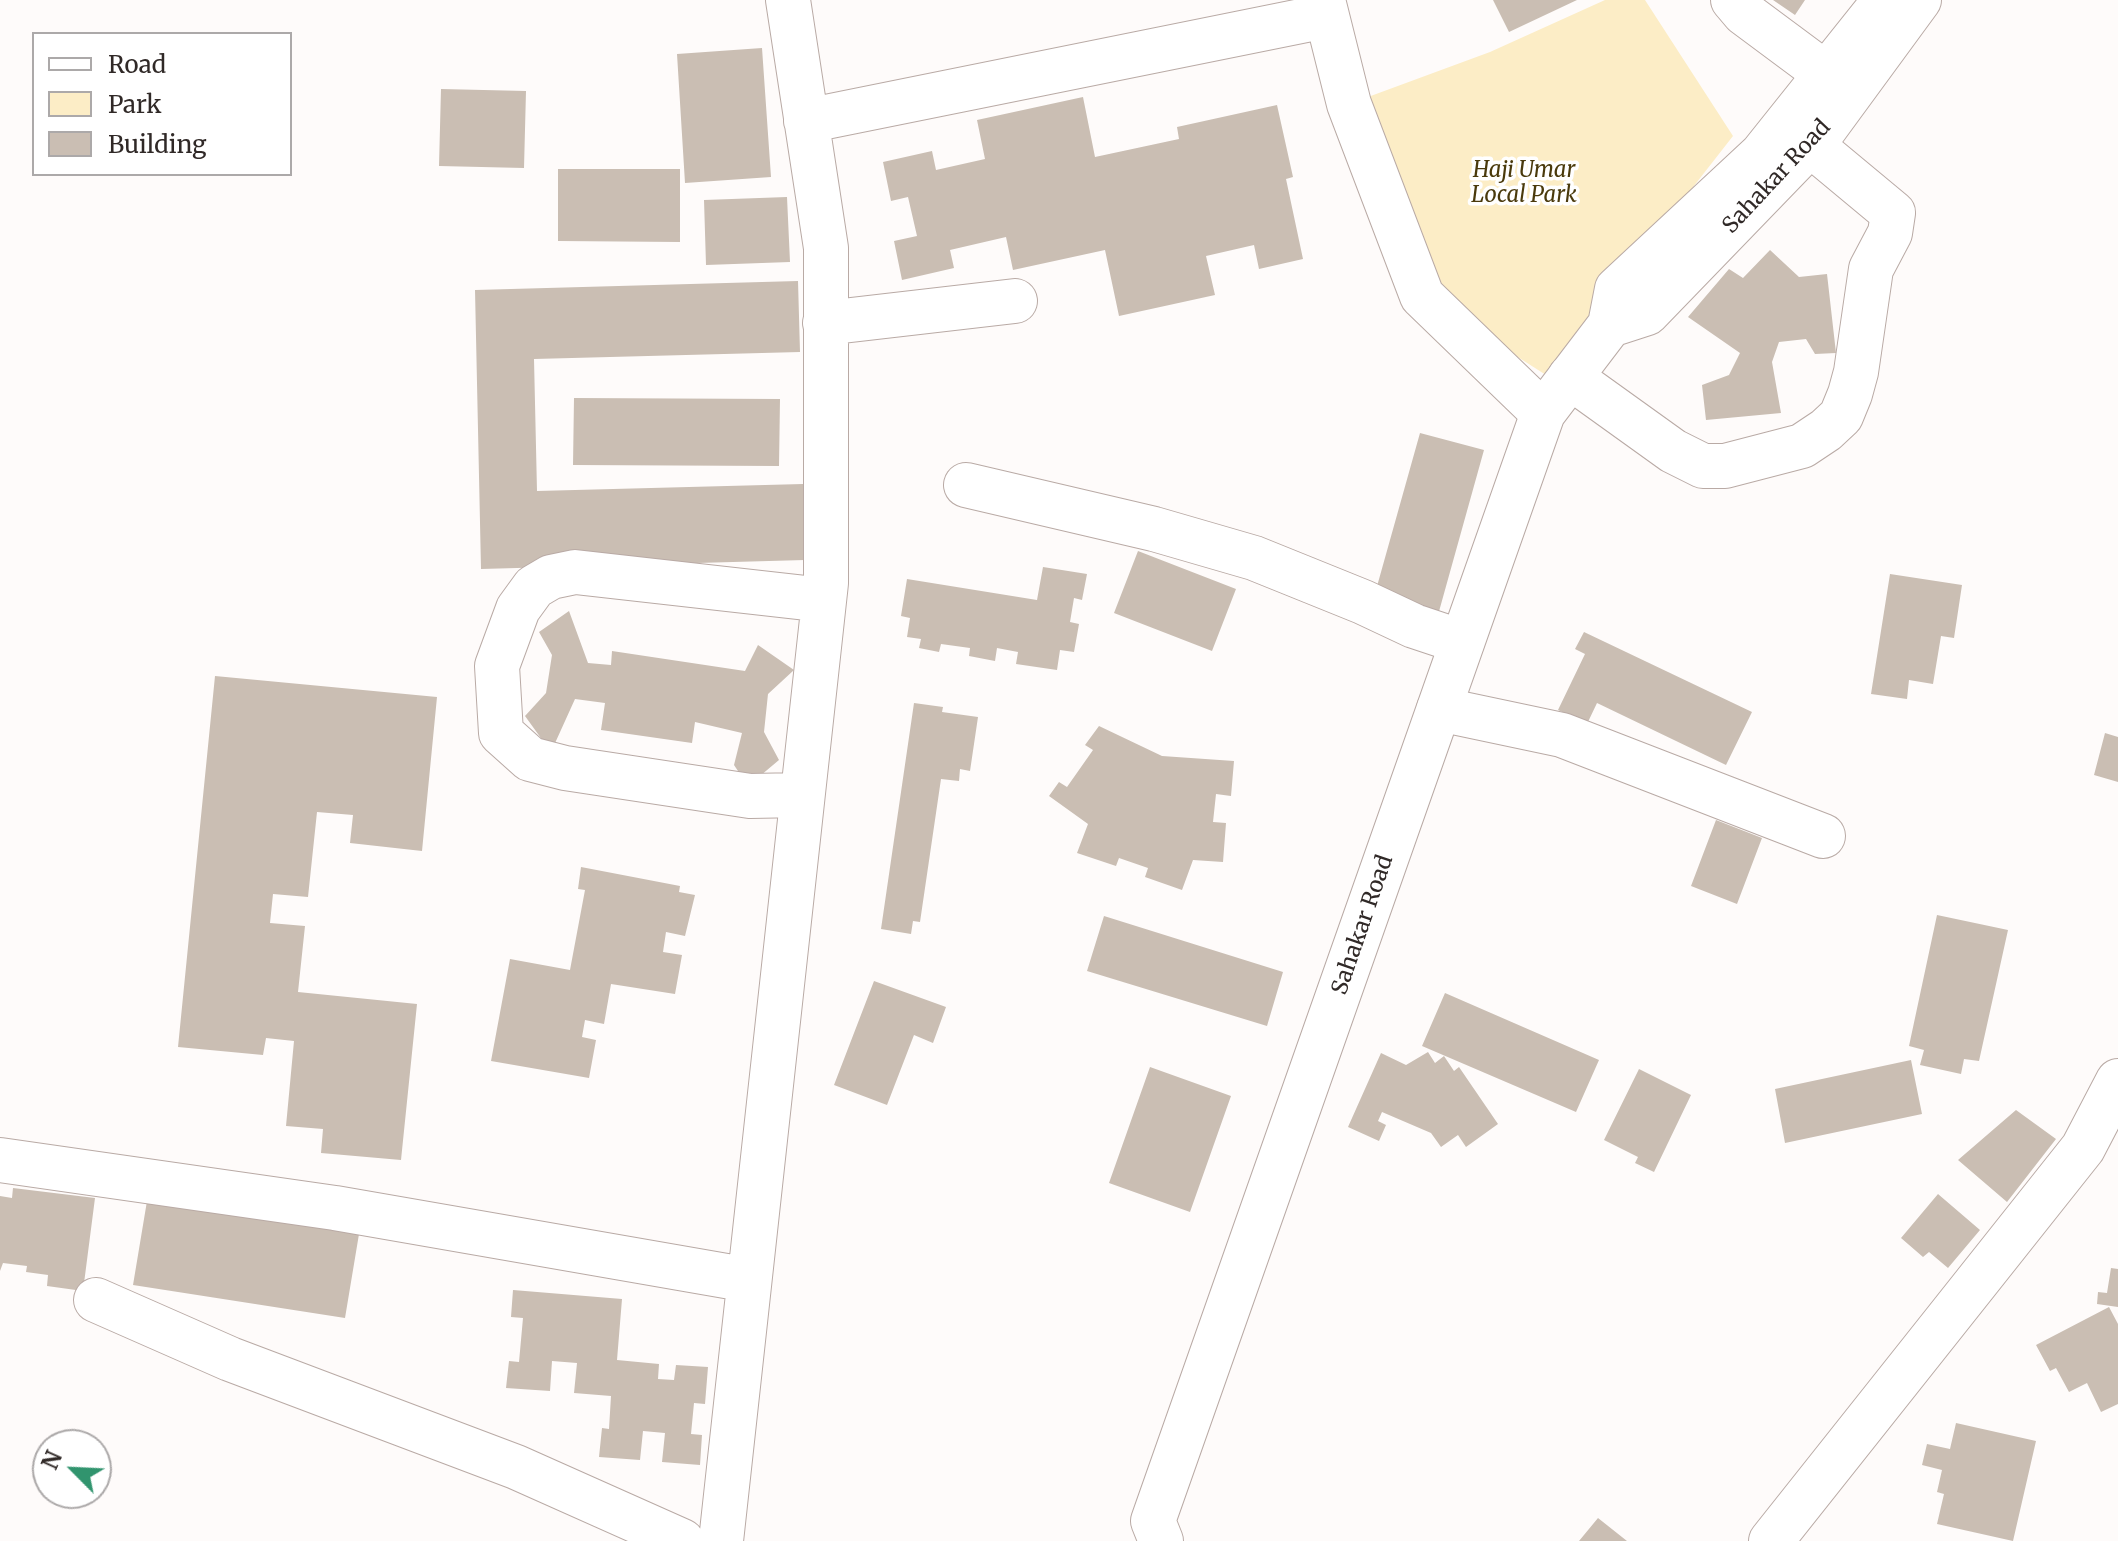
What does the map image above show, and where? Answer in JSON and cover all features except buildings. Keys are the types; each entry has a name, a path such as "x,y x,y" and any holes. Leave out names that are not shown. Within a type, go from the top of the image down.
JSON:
{"street":[{"path":"721,1541 824,600 826,248 788,0"},
{"path":"1733,0 1744,13 1826,74"},
{"name":"Sahakar Road","path":"1161,1541 1153,1521 1543,413 1610,325 1617,289 1762,154 1826,74 1907,1"},
{"name":"Sahakar Road","path":"1610,325 1647,313 1823,131 1907,1"},
{"path":"806,121 1324,8 1349,104 1422,296 1543,413"},
{"path":"1570,377 1673,451 1703,466 1725,466 1802,446 1841,416 1856,372 1871,269 1890,233 1893,213 1810,144"},
{"path":"825,323 1015,301"},
{"path":"966,485 1154,529 1254,558 1414,626 1462,642"},
{"path":"802,795 750,796 565,768 530,759 501,733 497,666 518,609 534,587 551,577 575,572 824,600"},
{"path":"1439,709 1562,735 1823,836"},
{"path":"1771,1541 2083,1148 2118,1081"},
{"path":"0,1160 335,1208 749,1280"},
{"path":"96,1300 230,1359 516,1467 682,1541"}],"green space":[{"name":"Haji Umar Local Park","path":"1605,0 1645,0 1733,136 1546,375 1422,296 1349,104 1490,52"}]}
